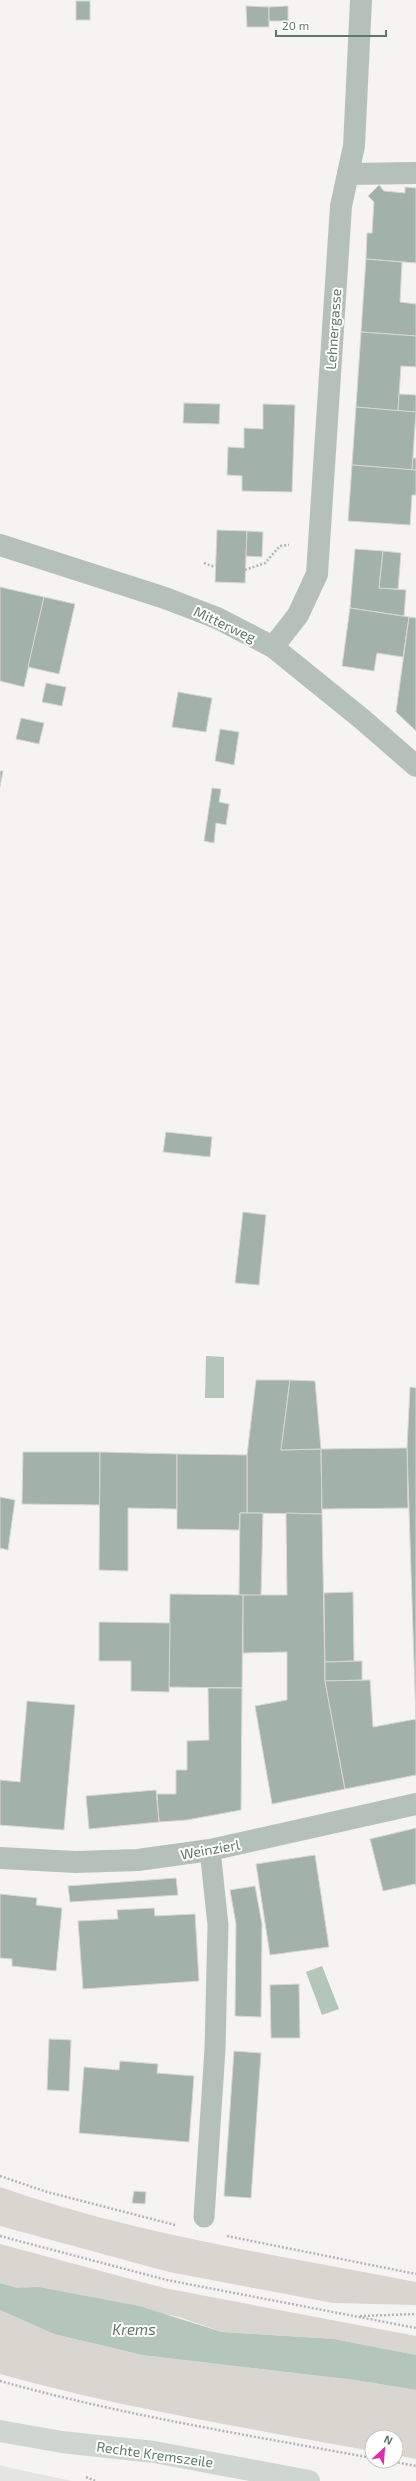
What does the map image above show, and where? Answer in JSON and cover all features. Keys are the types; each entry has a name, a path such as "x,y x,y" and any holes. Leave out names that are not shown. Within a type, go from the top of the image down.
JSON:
{"street":[{"name":"Lehnergasse","path":"273,647 298,615 317,574 341,206 354,146 361,0"},
{"path":"348,174 416,173"},
{"name":"Mitterweg","path":"0,545 165,598 217,618 273,647 362,718 416,766"},
{"name":"Weinzierl","path":"0,1858 76,1862 138,1860 210,1850 416,1804"},
{"name":"Rechte Kremszeile","path":"0,2431 62,2442 154,2452 309,2481"}],"lane":[{"path":"204,2216 215,2049 218,1933 210,1850"}],"path":[{"path":"245,570 265,563 280,546 293,544"},
{"path":"204,563 215,567"},
{"path":"0,2236 167,2280 416,2328"},
{"path":"355,2316 416,2314"},
{"path":"0,2381 64,2399 160,2419 364,2457"},
{"path":"404,2464 416,2466"}],"shaded area":[{"path":"0,2187 102,2218 154,2231 416,2282 416,2305 333,2303 169,2272 0,2226"},
{"path":"0,2244 164,2288 416,2336 416,2355 334,2339 222,2332 179,2317 38,2288 17,2288 0,2283"},
{"path":"0,2310 54,2334 142,2355 355,2380 416,2390 416,2459 404,2457 404,2429 364,2429 364,2450 138,2407 0,2374"},
{"path":"0,2465 11,2468 72,2481 0,2481"}],"water":[{"path":"206,1356 224,1357 224,1398 205,1398"},
{"path":"322,1966 339,2009 322,2015 306,1972"},
{"name":"Krems","path":"0,2283 17,2288 38,2287 139,2306 222,2332 334,2339 416,2355 416,2390 355,2380 142,2355 54,2334 0,2310"}],"building":[{"path":"76,1 90,1 90,20 76,20"},
{"path":"246,6 269,7 269,27 247,27"},
{"path":"288,6 288,21 269,21 269,7"},
{"path":"379,185 384,191 405,193 405,187 416,188 416,263 366,259 367,233 372,233 374,202 368,196"},
{"path":"366,259 402,262 400,302 416,304 416,336 361,332"},
{"path":"361,332 416,336 416,367 401,366 398,411 356,407"},
{"path":"399,394 416,395 416,412 398,411"},
{"path":"184,403 220,404 219,424 183,423"},
{"path":"263,404 295,405 292,492 242,491 242,476 227,475 228,447 244,448 244,428 263,429"},
{"path":"356,407 416,412 412,470 352,465"},
{"path":"413,458 416,458 416,470 412,470"},
{"path":"352,465 416,470 416,495 412,495 410,525 348,521"},
{"path":"217,530 247,531 245,583 215,582"},
{"path":"247,531 263,532 262,557 246,556"},
{"path":"355,549 383,551 379,588 406,590 404,616 350,608"},
{"path":"383,551 401,553 398,589 379,588"},
{"path":"0,587 44,597 24,687 0,681"},
{"path":"44,597 75,604 59,674 28,667"},
{"path":"350,608 409,617 403,657 377,653 374,671 342,666"},
{"path":"409,617 416,618 416,731 396,712"},
{"path":"46,683 66,687 62,706 42,702"},
{"path":"178,692 212,698 206,732 172,727"},
{"path":"21,718 44,723 39,744 16,739"},
{"path":"220,729 239,732 234,765 215,761"},
{"path":"0,771 3,771 0,787"},
{"path":"212,788 221,789 219,802 229,804 226,825 216,823 214,843 204,841"},
{"path":"166,1132 212,1137 210,1157 163,1152"},
{"path":"243,1212 266,1215 259,1285 235,1283"},
{"path":"256,1380 290,1380 281,1450 321,1449 322,1514 247,1513 247,1455"},
{"path":"290,1380 315,1381 321,1449 281,1450"},
{"path":"410,1387 416,1388 416,1722 407,1448"},
{"path":"407,1448 408,1508 322,1509 321,1449"},
{"path":"23,1452 100,1452 100,1505 22,1504"},
{"path":"100,1452 177,1454 177,1509 128,1508 128,1571 99,1570"},
{"path":"177,1454 247,1455 247,1513 240,1513 239,1530 177,1529"},
{"path":"0,1497 15,1500 8,1550 0,1548"},
{"path":"240,1513 263,1513 261,1596 239,1595"},
{"path":"286,1513 322,1514 325,1681 345,1789 272,1804 255,1706 287,1700 287,1652 243,1653 243,1595 287,1595"},
{"path":"353,1592 354,1661 325,1662 324,1593"},
{"path":"170,1594 243,1595 242,1688 169,1687"},
{"path":"99,1622 170,1623 169,1692 131,1691 131,1661 99,1661"},
{"path":"362,1661 362,1680 325,1681 325,1662"},
{"path":"370,1680 373,1727 416,1719 416,1775 345,1789 325,1681"},
{"path":"208,1688 242,1688 241,1810 187,1820 159,1822 157,1794 176,1794 176,1770 187,1770 187,1741 209,1740"},
{"path":"27,1701 75,1705 64,1830 0,1825 0,1780 20,1782"},
{"path":"156,1790 159,1822 89,1829 86,1796"},
{"path":"416,1828 416,1887 415,1884 383,1891 370,1839"},
{"path":"315,1855 329,1947 270,1955 256,1864"},
{"path":"176,1878 178,1895 70,1902 68,1886"},
{"path":"255,1886 262,1924 261,2017 235,2016 236,1924 230,1890"},
{"path":"0,1894 37,1898 36,1905 62,1908 56,1971 12,1966 12,1959 0,1958"},
{"path":"154,1908 155,1916 195,1914 199,1981 83,1989 78,1921 118,1919 117,1910"},
{"path":"299,1984 300,2038 271,2038 270,1985"},
{"path":"49,2039 71,2040 69,2091 47,2090"},
{"path":"234,2051 261,2053 251,2198 224,2196"},
{"path":"120,2061 158,2064 157,2073 194,2076 189,2142 79,2133 84,2067 119,2070"},
{"path":"134,2191 146,2192 145,2204 132,2203"}]}
